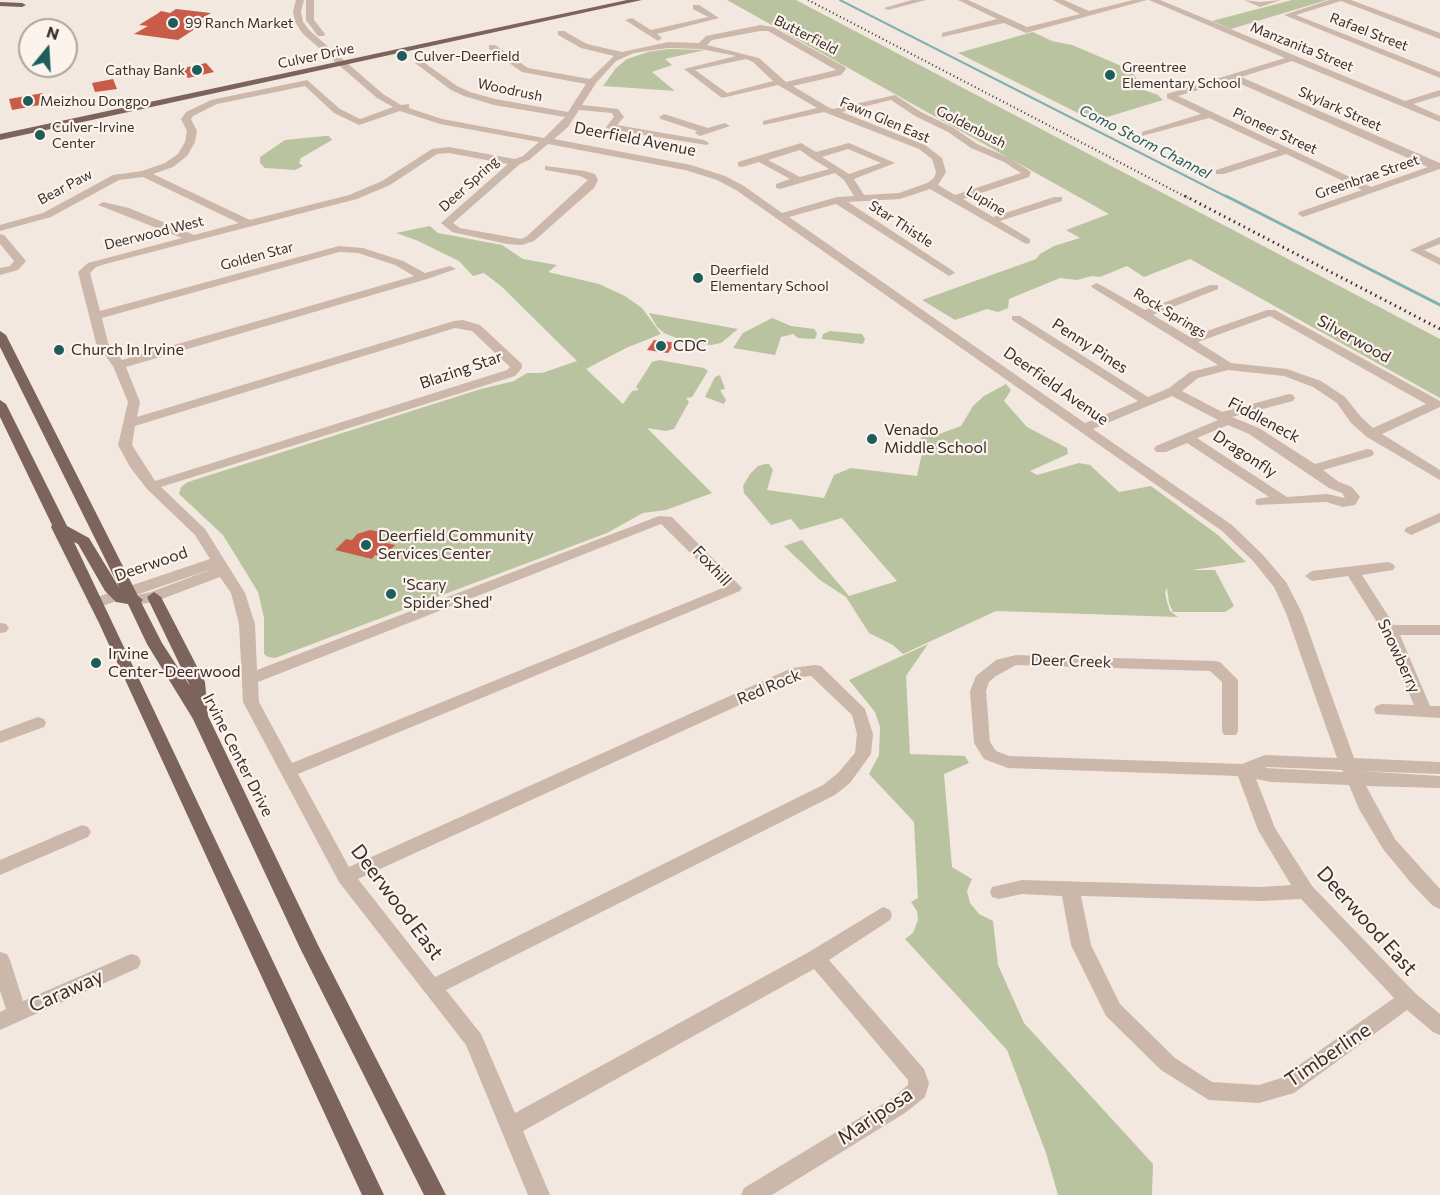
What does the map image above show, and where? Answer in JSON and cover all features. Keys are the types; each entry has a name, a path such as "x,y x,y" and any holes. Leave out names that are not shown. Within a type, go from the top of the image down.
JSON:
{"main road":[{"name":"Culver Drive","path":"0,139 341,59 608,0"},
{"name":"Culver Drive","path":"353,62 638,0"},
{"path":"0,4 22,5"},
{"name":"Culver Drive","path":"0,128 341,59"},
{"path":"160,103 179,91"},
{"name":"Irvine Center Drive","path":"0,335 127,596 201,718 310,948 435,1195"},
{"path":"0,404 96,603 373,1195"},
{"path":"58,527 84,541 110,588 127,596"},
{"path":"154,597 197,682 201,718"}],"street":[{"name":"Deerfield Avenue","path":"300,0 297,11 299,22 380,96 432,119 663,161 705,172 740,188 1227,528 1258,558 1281,585 1294,613 1351,772 1368,809 1389,843 1417,878 1440,901"},
{"name":"Deerfield Avenue","path":"310,0 308,14 312,25 341,59 353,62 404,107"},
{"path":"888,8 922,0"},
{"path":"962,0 1026,30 1143,0"},
{"path":"1057,0 1088,14"},
{"name":"Manzanita Street","path":"1153,0 1440,118"},
{"path":"1248,0 1260,5 1277,0"},
{"name":"Rafael Street","path":"1338,0 1288,15 1440,75"},
{"path":"1344,0 1440,36"},
{"path":"649,33 715,18 696,8"},
{"path":"629,20 668,45"},
{"path":"945,35 1004,20"},
{"name":"Butterfield","path":"701,46 709,38 770,28 817,57 842,69 838,73 783,83"},
{"path":"561,33 584,46 622,55 643,48 668,45 701,46 747,56"},
{"path":"492,47 525,70 592,82"},
{"name":"Deer Spring","path":"549,168 581,172 591,176 593,180 590,186 530,239 522,242 507,241 449,227 447,220 516,162 526,158 543,139 564,125 592,82 613,59 622,55"},
{"path":"747,56 688,69 711,89 725,96 783,83"},
{"name":"Fawn Glen East","path":"747,56 756,60 783,83 828,110 921,147 938,158 941,172 931,186"},
{"path":"1231,76 1293,58"},
{"name":"Woodrush","path":"419,63 453,88 467,94 494,102 572,111 615,111 619,117 608,130 652,133"},
{"name":"Pioneer Street","path":"1231,76 1170,96 1370,190"},
{"name":"Skylark Street","path":"1231,76 1439,167"},
{"name":"Bear Paw","path":"0,228 47,215 117,177 159,170 182,156 190,142 192,131 186,119 189,114 214,102 307,83 337,111 359,122 404,107"},
{"path":"1405,104 1440,93"},
{"name":"Goldenbush","path":"828,110 892,97 918,114 951,130 974,146 1007,160 1026,172 1025,175 953,199"},
{"path":"766,123 828,110"},
{"path":"1145,134 1208,115"},
{"path":"664,117 708,131"},
{"path":"652,133 675,121"},
{"path":"683,138 725,126"},
{"path":"652,133 704,143"},
{"path":"742,164 800,145 849,178 860,197"},
{"path":"814,156 849,146 890,164 849,178"},
{"name":"Deerwood West","path":"221,565 200,532 152,486 137,467 125,445 134,402 119,365 102,343 84,272 92,265 249,225 370,190 399,175 435,151 449,150 516,162"},
{"path":"1220,172 1285,151"},
{"path":"760,159 799,180"},
{"name":"Greenbrae Street","path":"1303,214 1439,167"},
{"path":"780,186 837,170"},
{"path":"144,174 238,217 249,225"},
{"path":"782,216 837,200 900,196 931,186"},
{"name":"Lupine","path":"931,186 1026,241"},
{"path":"991,221 1058,199"},
{"name":"Star Thistle","path":"837,200 949,273"},
{"path":"103,205 125,210 192,238"},
{"path":"0,237 20,261 14,268 0,272"},
{"path":"1440,240 1415,250 1440,262"},
{"name":"Golden Star","path":"96,316 339,249 359,250 399,262 423,277"},
{"path":"119,365 450,269"},
{"name":"Rock Springs","path":"1096,286 1228,366"},
{"path":"1144,315 1214,287"},
{"name":"Silverwood","path":"1188,342 1271,312 1435,403 1372,434"},
{"name":"Penny Pines","path":"1016,318 1146,401"},
{"name":"Blazing Star","path":"129,424 453,325 463,324 476,328 516,364 516,368 511,373 152,486"},
{"path":"1084,428 1173,391 1194,375 1228,366 1287,374 1317,384 1341,400 1356,420 1372,434 1440,476"},
{"name":"Fiddleneck","path":"1173,391 1254,431 1313,469 1331,492"},
{"name":"Dragonfly","path":"1161,449 1224,418 1289,398"},
{"name":"Dragonfly","path":"1187,437 1284,501"},
{"path":"1313,469 1367,453"},
{"name":"Dragonfly","path":"1262,502 1284,501 1331,492"},
{"name":"Foxhill","path":"249,679 659,520 667,520 735,588 287,772"},
{"path":"1411,531 1438,521"},
{"name":"Deerwood","path":"96,603 127,596 221,565"},
{"name":"Deerwood","path":"127,596 154,597 221,565"},
{"name":"Deerwood East","path":"221,565 238,593 247,624 251,702 345,877 474,1040 539,1195"},
{"path":"1312,576 1388,567"},
{"name":"Snowberry","path":"1353,572 1390,630 1432,711 1382,710"},
{"path":"1390,630 1440,630"},
{"name":"Deer Creek","path":"1230,731 1230,680 1214,666 1016,660 1002,664 990,672 982,680 978,691 982,743 990,755 1008,762 1244,770 1271,776 1351,772"},
{"name":"Red Rock","path":"345,877 798,672 815,670 859,713 865,734 862,753 844,778 829,790 433,987"},
{"path":"0,737 38,723"},
{"path":"1351,772 1440,768"},
{"name":"Deerwood East","path":"1244,770 1268,830 1305,891 1408,999 1440,1026"},
{"path":"1351,772 1440,782"},
{"path":"0,868 82,832"},
{"path":"999,892 1022,887 1261,894 1305,891"},
{"name":"Timberline","path":"1070,889 1081,945 1113,1010 1168,1064 1209,1091 1259,1094 1287,1086 1408,999"},
{"path":"511,1126 816,958 883,915"},
{"name":"Mariposa","path":"752,1195 898,1106 918,1090 920,1083 917,1076 816,958"},
{"path":"0,960 8,1017"},
{"name":"Caraway","path":"8,1017 131,962"}],"green space":[{"path":"727,0 796,0 1440,339 1440,398 1190,259 1144,277 1127,266 1100,277 1092,276 1077,280 1060,278 1009,299 1008,308 998,312 987,309 955,320 922,300 1036,259 1054,246 1080,238 1066,230 1109,214"},
{"path":"1292,0 1327,0 1231,29 1212,21"},
{"path":"1033,32 1052,41 1072,45 1131,70 1144,90 1158,95 1163,100 1094,121 958,53"},
{"path":"668,49 705,50 665,59 672,65 652,72 675,91 603,86 616,68 627,59 648,52"},
{"path":"329,136 332,140 301,158 299,163 303,166 295,170 265,168 260,163 260,157 285,140"},
{"path":"430,226 438,233 502,245 523,259 557,265 548,272 599,284 625,296 642,308 661,334 626,348 586,369 623,404 632,391 639,390 636,387 652,362 659,360 704,368 708,371 692,397 686,398 689,402 674,429 666,431 647,428 712,493 666,510 643,513 607,533 275,658 268,657 264,654 264,618 258,592 223,535 179,494 181,487 188,482 481,389 514,381 527,373 542,373 577,361 501,286 484,273 473,276 459,261 396,233"},
{"path":"649,313 738,329 721,343 711,345 686,342 664,333 657,327"},
{"path":"772,318 791,326 814,329 817,333 815,339 798,338 793,334 781,337 775,355 733,348 743,333"},
{"path":"830,331 862,334 865,339 863,344 822,339 823,334"},
{"path":"720,375 725,389 720,390 726,400 724,404 705,397 715,377"},
{"path":"1006,384 1011,390 1004,401 1027,427 1067,448 1068,454 1030,471 1037,475 1079,463 1090,465 1119,492 1151,486 1218,535 1246,562 1192,570 1215,570 1234,606 1225,612 1173,612 1167,588 1165,592 1170,611 1178,617 996,611 903,654 893,645 869,633 846,597 820,580 784,546 802,540 849,596 897,581 842,518 800,530 791,519 771,525 744,493 743,486 750,474 758,466 765,464 769,464 773,470 767,490 824,498 834,475 851,468 917,476 924,444 917,442 926,433 931,437 961,426 973,406 984,396"},
{"path":"928,644 906,676 910,754 965,756 969,763 944,774 952,867 972,879 967,891 970,903 979,914 993,921 998,965 1024,1023 1153,1164 1152,1195 1058,1195 1046,1153 1007,1050 905,939 913,933 918,920 917,911 911,902 918,898 914,822 869,774 879,755 880,727 875,712 849,680"}],"building":[{"name":"99 Ranch Market","path":"176,9 211,13 199,20 207,21 178,40 134,34 148,26 139,25 161,11 170,13"},
{"name":"Cathay Bank","path":"206,63 214,72 188,78 179,69"},
{"path":"113,79 117,89 95,92 92,83"},
{"name":"Meizhou Dongpo","path":"43,93 46,104 12,110 9,99"},
{"name":"CDC","path":"654,340 675,343 668,353 647,350"},
{"name":"Deerfield Community Services Center","path":"370,530 380,532 386,543 395,545 384,557 375,555 372,559 335,550 346,539 352,540 357,534"}],"waterway":[{"name":"Como Storm Channel","path":"840,0 1229,198"},
{"name":"Como Storm Channel","path":"1226,196 1440,305"}],"railway":[{"path":"808,0 1188,198"},
{"path":"1185,196 1440,329"}],"place":[{"name":"99 Ranch Market","path":"173,23"},
{"name":"Culver-Deerfield","path":"402,56"},
{"name":"Cathay Bank","path":"197,70"},
{"name":"Greentree Elementary School","path":"1110,75"},
{"name":"Meizhou Dongpo","path":"28,101"},
{"name":"Culver-Irvine Center","path":"40,135"},
{"name":"Deerfield Elementary School","path":"698,278"},
{"name":"CDC","path":"661,346"},
{"name":"Church In Irvine","path":"59,350"},
{"name":"Venado Middle School","path":"872,439"},
{"name":"Deerfield Community Services Center","path":"366,545"},
{"name":"'Scary Spider Shed'","path":"391,594"},
{"name":"Irvine Center-Deerwood","path":"96,663"}]}
